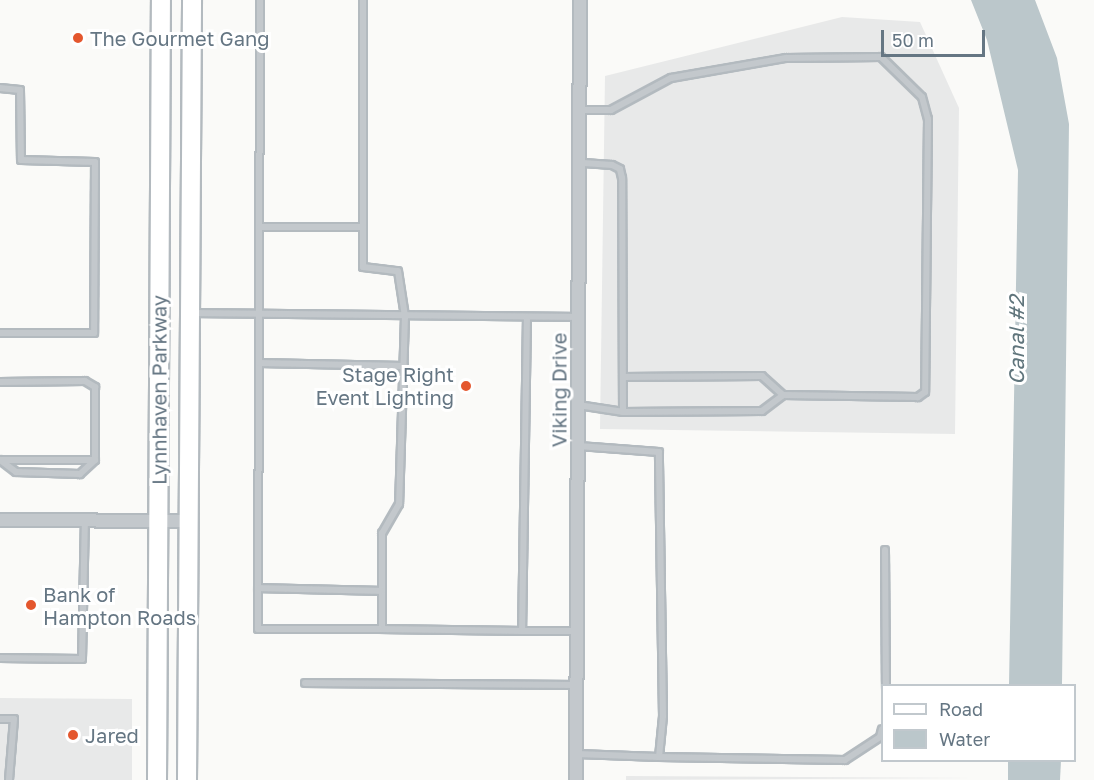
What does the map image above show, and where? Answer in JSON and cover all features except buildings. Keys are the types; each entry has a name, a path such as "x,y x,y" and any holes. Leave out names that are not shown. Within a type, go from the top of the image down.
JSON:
{"main road":[{"name":"Lynnhaven Parkway","path":"157,780 161,0"},
{"name":"Lynnhaven Parkway","path":"187,780 192,0"}],"street":[{"name":"Viking Drive","path":"576,780 580,0"},
{"path":"0,520 189,521"}],"lane":[{"path":"260,0 258,628 577,631"},
{"path":"363,0 363,267 398,271 405,316 399,504 382,533 382,629"},
{"path":"578,405 623,412 762,411 783,395 918,397 925,392 928,119 922,97 881,57 786,58 670,78 611,110 580,110"},
{"path":"0,88 20,90 21,160 95,162 94,333 0,333"},
{"path":"580,163 607,164 620,168 622,178 623,412"},
{"path":"260,227 363,227"},
{"path":"190,313 579,317"},
{"path":"522,631 527,317"},
{"path":"259,363 404,366"},
{"path":"623,377 762,376 783,395"},
{"path":"0,382 85,381 95,387 95,460 80,474 16,472 1,460"},
{"path":"578,446 659,452 663,716 659,757"},
{"path":"1,460 95,460"},
{"path":"0,658 82,659 85,520"},
{"path":"885,550 886,684"},
{"path":"258,588 382,591"},
{"path":"305,683 577,685"},
{"path":"0,719 14,719 9,780"},
{"path":"577,754 845,760 880,738 881,734"}],"shaded area":[{"path":"842,17 920,22 959,108 955,434 600,429 605,76"},
{"path":"0,698 132,699 132,780 0,780"},
{"path":"626,776 974,778 626,780"}],"water":[{"name":"Canal #2","path":"971,0 1035,0 1057,58 1069,124 1062,684 1009,684 1018,170 987,40"},
{"path":"1008,762 1061,762 1060,780 1008,780"}],"place":[{"name":"The Gourmet Gang","path":"78,38"},
{"name":"Stage Right Event Lighting","path":"466,386"},
{"name":"Bank of Hampton Roads","path":"31,605"},
{"name":"Jared","path":"73,735"}]}
